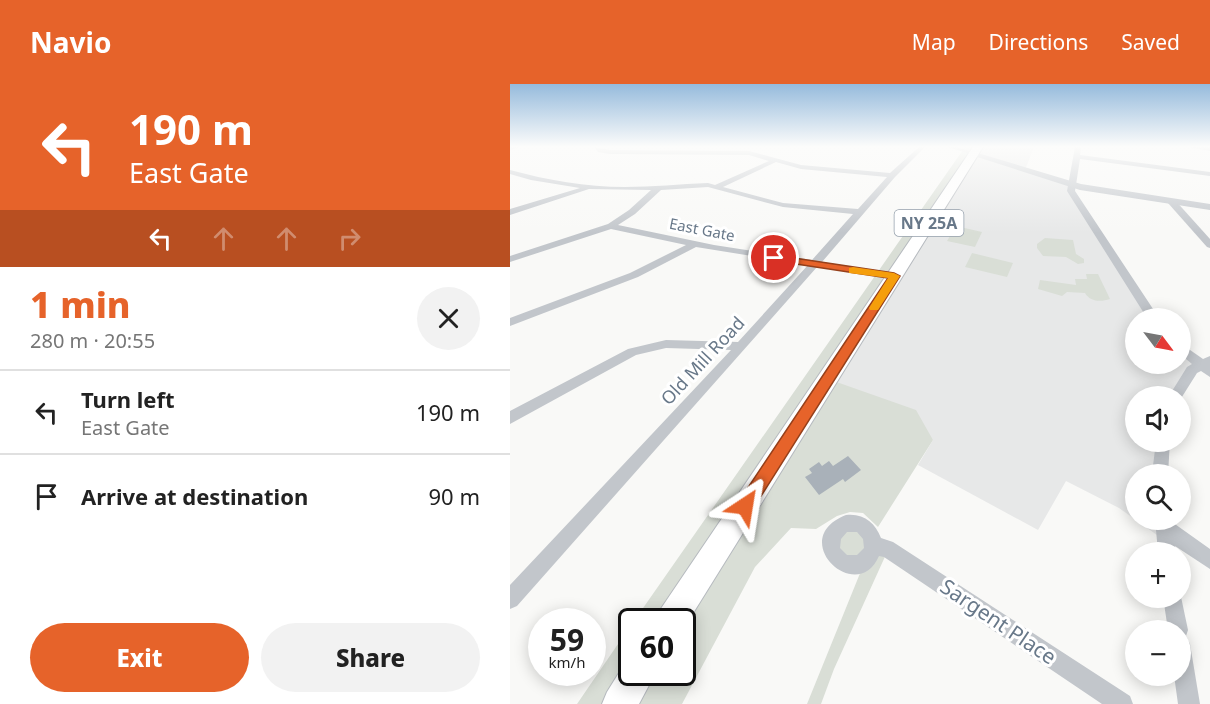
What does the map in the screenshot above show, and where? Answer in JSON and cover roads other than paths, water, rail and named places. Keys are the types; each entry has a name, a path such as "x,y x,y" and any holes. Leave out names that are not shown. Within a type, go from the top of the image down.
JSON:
{"main road":[{"name":"NY 25A","path":"679,608 959,176"},
{"path":"619,704 630,686"}],"street":[{"path":"524,176 589,187 690,185 716,187 783,205 860,212"},
{"path":"716,187 741,176"},
{"name":"Old Mill Road","path":"510,599 741,346 891,176"},
{"path":"1046,176 1071,185 1210,207"},
{"path":"1073,176 1071,192 1146,308"},
{"path":"510,212 589,187"},
{"path":"510,259 611,226 632,212 659,187"},
{"path":"1171,201 1210,245"},
{"name":"East Gate","path":"611,226 695,244 894,276"},
{"path":"510,322 634,275 695,244"},
{"path":"510,418 632,352 666,344 700,343 741,346"},
{"path":"1182,386 1187,376 1207,365 1191,354"},
{"path":"1172,530 1210,560"},
{"name":"Sargent Place","path":"872,546 887,548 1122,704"},
{"path":"1187,686 1190,704"}]}
